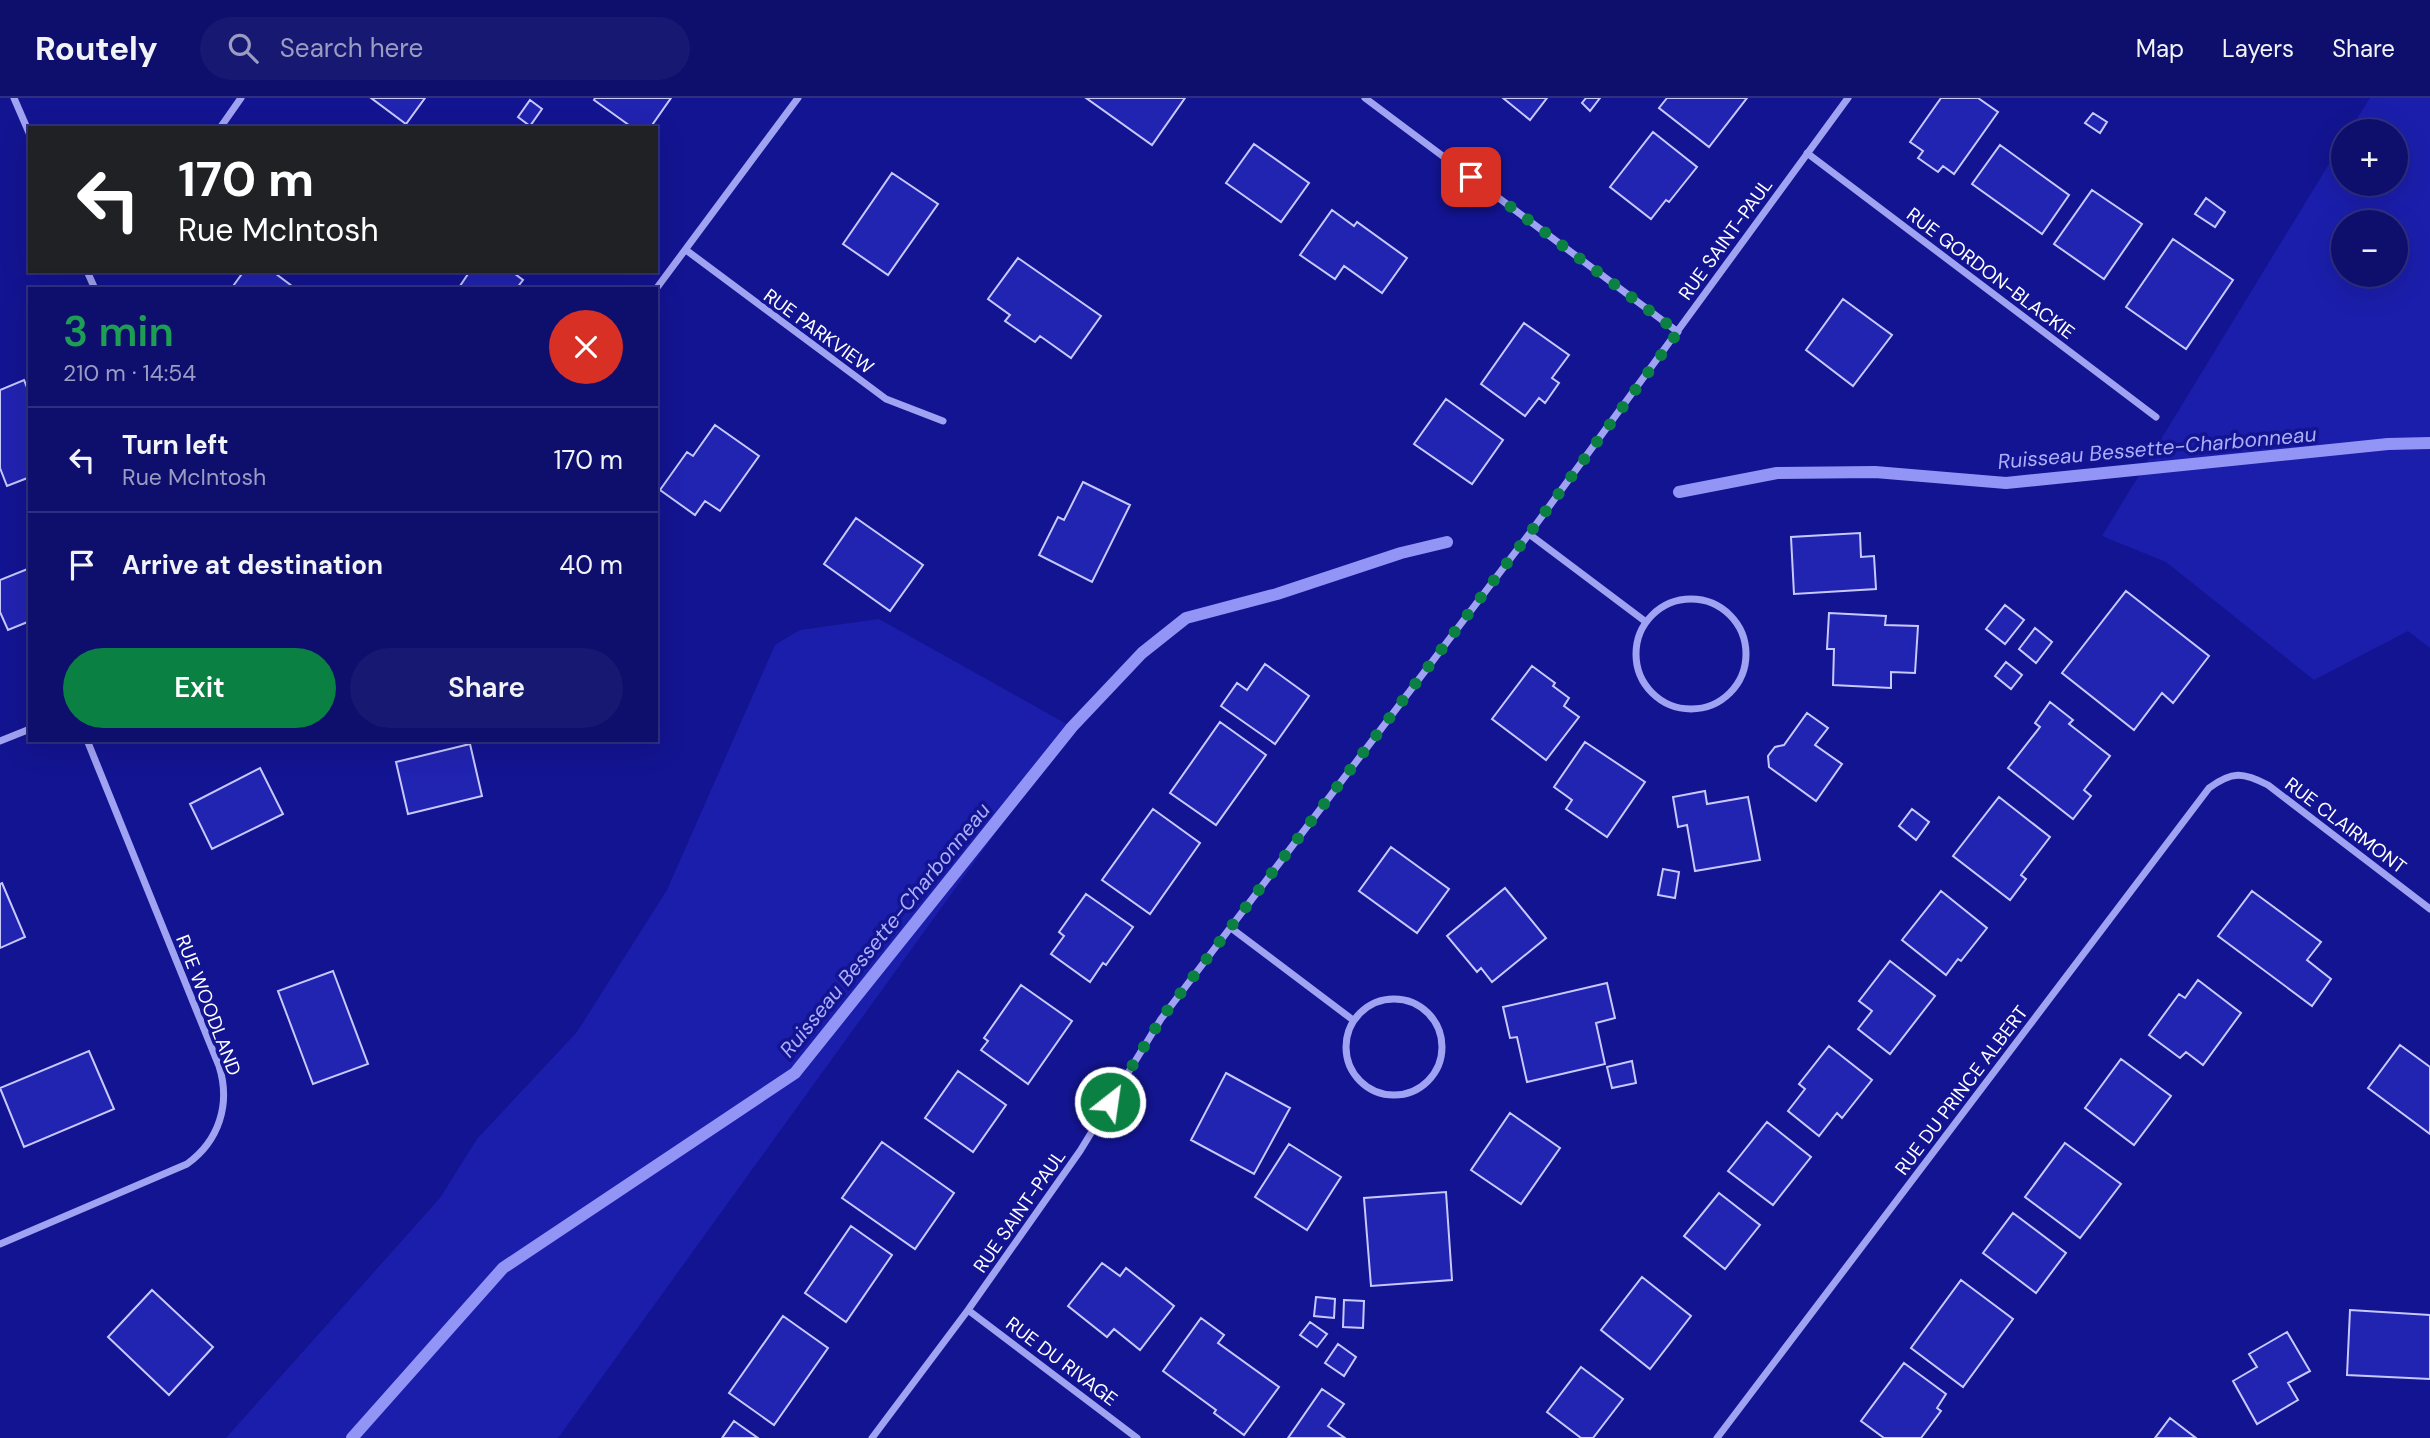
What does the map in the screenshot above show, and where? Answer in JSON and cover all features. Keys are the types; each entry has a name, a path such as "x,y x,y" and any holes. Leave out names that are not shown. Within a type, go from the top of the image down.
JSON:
{"street":[{"path":"14,98 28,130"},
{"path":"220,126 241,98"},
{"path":"658,287 798,98"},
{"path":"1365,98 1678,332"},
{"name":"RUE SAINT-PAUL","path":"872,1438 968,1310 1080,1151 1161,1019 1529,534 1848,98"},
{"name":"RUE GORDON-BLACKIE","path":"1807,153 2156,417"},
{"name":"RUE PARKVIEW","path":"686,250 886,399 943,421"},
{"path":"1529,534 1646,622"},
{"path":"1692,598 1711,602 1727,612 1740,626 1746,645 1745,664 1739,682 1728,696 1713,705 1697,709 1679,708 1663,701 1650,690 1640,676 1636,659 1638,641 1646,622 1658,609 1673,601 1692,598"},
{"path":"0,741 28,730"},
{"name":"RUE WOODLAND","path":"0,1244 187,1164 206,1148 222,1115 224,1090 219,1066 88,742"},
{"name":"RUE CLAIRMONT","path":"2239,774 2254,777 2268,785 2430,909"},
{"name":"RUE DU PRINCE ALBERT","path":"1717,1438 2209,788 2222,779 2239,774"},
{"path":"1231,928 1353,1020"},
{"path":"1379,1001 1412,1002 1426,1010 1436,1023 1442,1039 1442,1056 1436,1071 1426,1084 1413,1093 1383,1095 1368,1089 1357,1079 1349,1066 1346,1036 1353,1020 1364,1009 1379,1001"},
{"name":"RUE DU RIVAGE","path":"968,1310 1137,1438"}],"shaded area":[{"path":"2370,98 2430,98 2430,648 2408,631 2314,680 2166,562 2102,536 2331,161 2331,196 2408,196 2408,119 2357,119"},
{"path":"879,619 1072,727 558,1438 226,1438 440,1198 477,1139 577,1032 667,890 775,645 800,630"}],"building":[{"path":"371,98 425,98 406,124"},
{"path":"671,98 651,126 630,126 594,100"},
{"path":"1086,98 1185,98 1152,145"},
{"path":"1503,98 1547,98 1530,120"},
{"path":"1586,98 1600,98 1590,111 1582,103"},
{"path":"1667,98 1747,98 1709,147 1659,108"},
{"path":"1941,98 1978,98 1998,112 1954,174 1943,166 1938,172 1918,158 1923,151 1910,142"},
{"path":"530,100 542,109 530,126 518,117"},
{"path":"2093,113 2107,122 2100,133 2085,123"},
{"path":"1653,132 1697,167 1669,202 1666,200 1651,219 1610,187"},
{"path":"1254,144 1309,183 1281,222 1226,183"},
{"path":"2000,145 2069,195 2042,234 1972,184"},
{"path":"892,173 938,204 888,275 843,244"},
{"path":"2092,190 2142,224 2104,279 2054,244"},
{"path":"2206,198 2225,212 2215,227 2195,214"},
{"path":"1332,210 1354,226 1357,222 1407,258 1382,293 1344,266 1335,279 1300,255"},
{"path":"2173,239 2233,280 2186,349 2126,307"},
{"path":"1018,258 1101,316 1071,358 1040,336 1035,342 1005,321 1010,315 988,299"},
{"path":"243,273 275,273 293,287 232,287"},
{"path":"469,273 514,273 523,280 518,287 459,287"},
{"path":"1843,299 1892,335 1853,386 1806,350"},
{"path":"1524,323 1569,355 1552,378 1559,383 1545,403 1539,398 1525,416 1481,384"},
{"path":"24,380 28,390 28,478 7,486 0,468 0,390"},
{"path":"1446,399 1503,440 1472,484 1414,444"},
{"path":"715,425 759,456 720,511 705,501 695,515 660,490 687,452 693,456"},
{"path":"1083,482 1130,505 1092,582 1039,555 1058,517 1064,520"},
{"path":"856,518 923,565 890,611 824,564"},
{"path":"1860,533 1861,557 1874,556 1876,589 1794,594 1791,537"},
{"path":"28,569 28,622 8,630 0,612 0,580"},
{"path":"2126,591 2209,656 2173,703 2162,693 2134,730 2062,673"},
{"path":"2005,605 2024,620 2005,644 1986,629"},
{"path":"1829,613 1886,616 1885,625 1918,626 1915,673 1891,672 1891,688 1833,685 1834,649 1827,649"},
{"path":"2035,628 2052,642 2036,663 2019,649"},
{"path":"2006,662 2022,675 2011,689 1995,676"},
{"path":"1265,664 1309,696 1275,744 1221,706 1237,683 1247,690"},
{"path":"1532,666 1555,683 1553,686 1569,698 1564,706 1579,717 1546,760 1492,719"},
{"path":"2050,702 2073,720 2069,724 2110,756 2084,790 2091,796 2073,819 2008,768 2040,727 2035,723"},
{"path":"1807,713 1828,728 1815,745 1842,764 1816,801 1769,767 1768,756 1775,747 1784,745"},
{"path":"1220,722 1266,755 1216,825 1170,793"},
{"path":"1585,742 1645,782 1607,837 1566,809 1572,800 1554,787"},
{"path":"470,744 482,796 408,814 396,762"},
{"path":"260,768 283,814 212,849 190,804"},
{"path":"1705,791 1707,804 1748,797 1760,860 1695,871 1687,825 1678,827 1673,797"},
{"path":"1999,797 2050,837 2021,875 2026,879 2010,900 1953,856"},
{"path":"1153,809 1200,843 1150,914 1102,880"},
{"path":"1912,809 1929,822 1916,840 1899,826"},
{"path":"1391,847 1449,889 1417,933 1359,891"},
{"path":"1663,869 1679,872 1675,898 1658,895"},
{"path":"2,883 25,937 0,948 0,884"},
{"path":"1505,888 1546,938 1492,982 1481,968 1477,972 1447,936"},
{"path":"1941,891 1987,928 1961,961 1958,959 1946,975 1902,940"},
{"path":"2252,891 2321,942 2307,960 2331,979 2312,1006 2218,936"},
{"path":"1086,894 1133,927 1106,965 1103,963 1090,982 1051,954 1064,936 1059,932"},
{"path":"1890,961 1935,996 1890,1054 1858,1029 1872,1011 1859,1001"},
{"path":"333,971 368,1064 313,1084 278,991"},
{"path":"2198,980 2241,1013 2203,1065 2186,1052 2180,1058 2149,1035 2179,994 2185,998"},
{"path":"1607,983 1615,1018 1596,1023 1605,1064 1527,1082 1517,1037 1510,1038 1503,1007"},
{"path":"1021,985 1072,1021 1028,1084 981,1050 988,1041 984,1038"},
{"path":"2400,1045 2430,1067 2430,1134 2368,1088"},
{"path":"1829,1046 1872,1080 1842,1118 1837,1113 1819,1136 1788,1111 1805,1089 1799,1084"},
{"path":"89,1051 114,1109 24,1147 0,1088"},
{"path":"2121,1059 2171,1096 2134,1145 2085,1108"},
{"path":"1632,1061 1636,1083 1612,1088 1607,1067"},
{"path":"958,1071 1006,1105 973,1152 925,1118"},
{"path":"1226,1073 1290,1108 1254,1174 1191,1140"},
{"path":"1510,1113 1560,1148 1521,1204 1471,1170"},
{"path":"1767,1122 1811,1157 1773,1205 1728,1171"},
{"path":"882,1142 954,1193 915,1249 842,1198"},
{"path":"2065,1143 2121,1184 2080,1238 2025,1197"},
{"path":"1289,1144 1341,1177 1307,1230 1255,1197"},
{"path":"1446,1192 1452,1280 1371,1286 1364,1198"},
{"path":"1719,1193 1760,1225 1725,1269 1684,1236"},
{"path":"2013,1213 2066,1253 2036,1293 1983,1253"},
{"path":"851,1226 892,1255 846,1322 805,1293"},
{"path":"1102,1263 1120,1276 1126,1268 1174,1306 1140,1350 1114,1329 1107,1337 1068,1306"},
{"path":"1642,1277 1691,1316 1650,1369 1601,1330"},
{"path":"1961,1280 2013,1319 1963,1387 1911,1348"},
{"path":"152,1290 213,1347 169,1395 108,1337"},
{"path":"1316,1297 1335,1299 1334,1318 1314,1316"},
{"path":"1344,1300 1364,1301 1363,1328 1343,1327"},
{"path":"2350,1310 2430,1315 2430,1379 2347,1375"},
{"path":"783,1316 828,1348 774,1425 729,1393"},
{"path":"1201,1318 1224,1335 1218,1343 1279,1387 1244,1435 1214,1413 1216,1410 1163,1371"},
{"path":"1310,1322 1327,1334 1317,1347 1300,1335"},
{"path":"2287,1332 2310,1371 2288,1383 2298,1400 2257,1424 2233,1381 2257,1367 2249,1354"},
{"path":"1338,1344 1356,1357 1344,1376 1325,1363"},
{"path":"1904,1363 1946,1394 1937,1408 1941,1411 1921,1438 1884,1438 1861,1421"},
{"path":"1581,1367 1623,1399 1593,1438 1581,1438 1547,1412"},
{"path":"1322,1389 1344,1404 1328,1426 1345,1438 1288,1438"},
{"path":"2170,1418 2196,1438 2155,1438"},
{"path":"734,1421 758,1438 722,1438"}],"waterway":[{"name":"Ruisseau Bessette-Charbonneau","path":"1679,492 1777,473 1875,472 2006,483 2388,444 2430,443"},
{"name":"Ruisseau Bessette-Charbonneau","path":"352,1438 503,1268 795,1073 1072,727 1142,653 1186,618 1277,594 1401,553 1447,542"}],"route":[{"path":"1110,1102 1161,1019 1529,534 1678,332 1471,177"}]}
